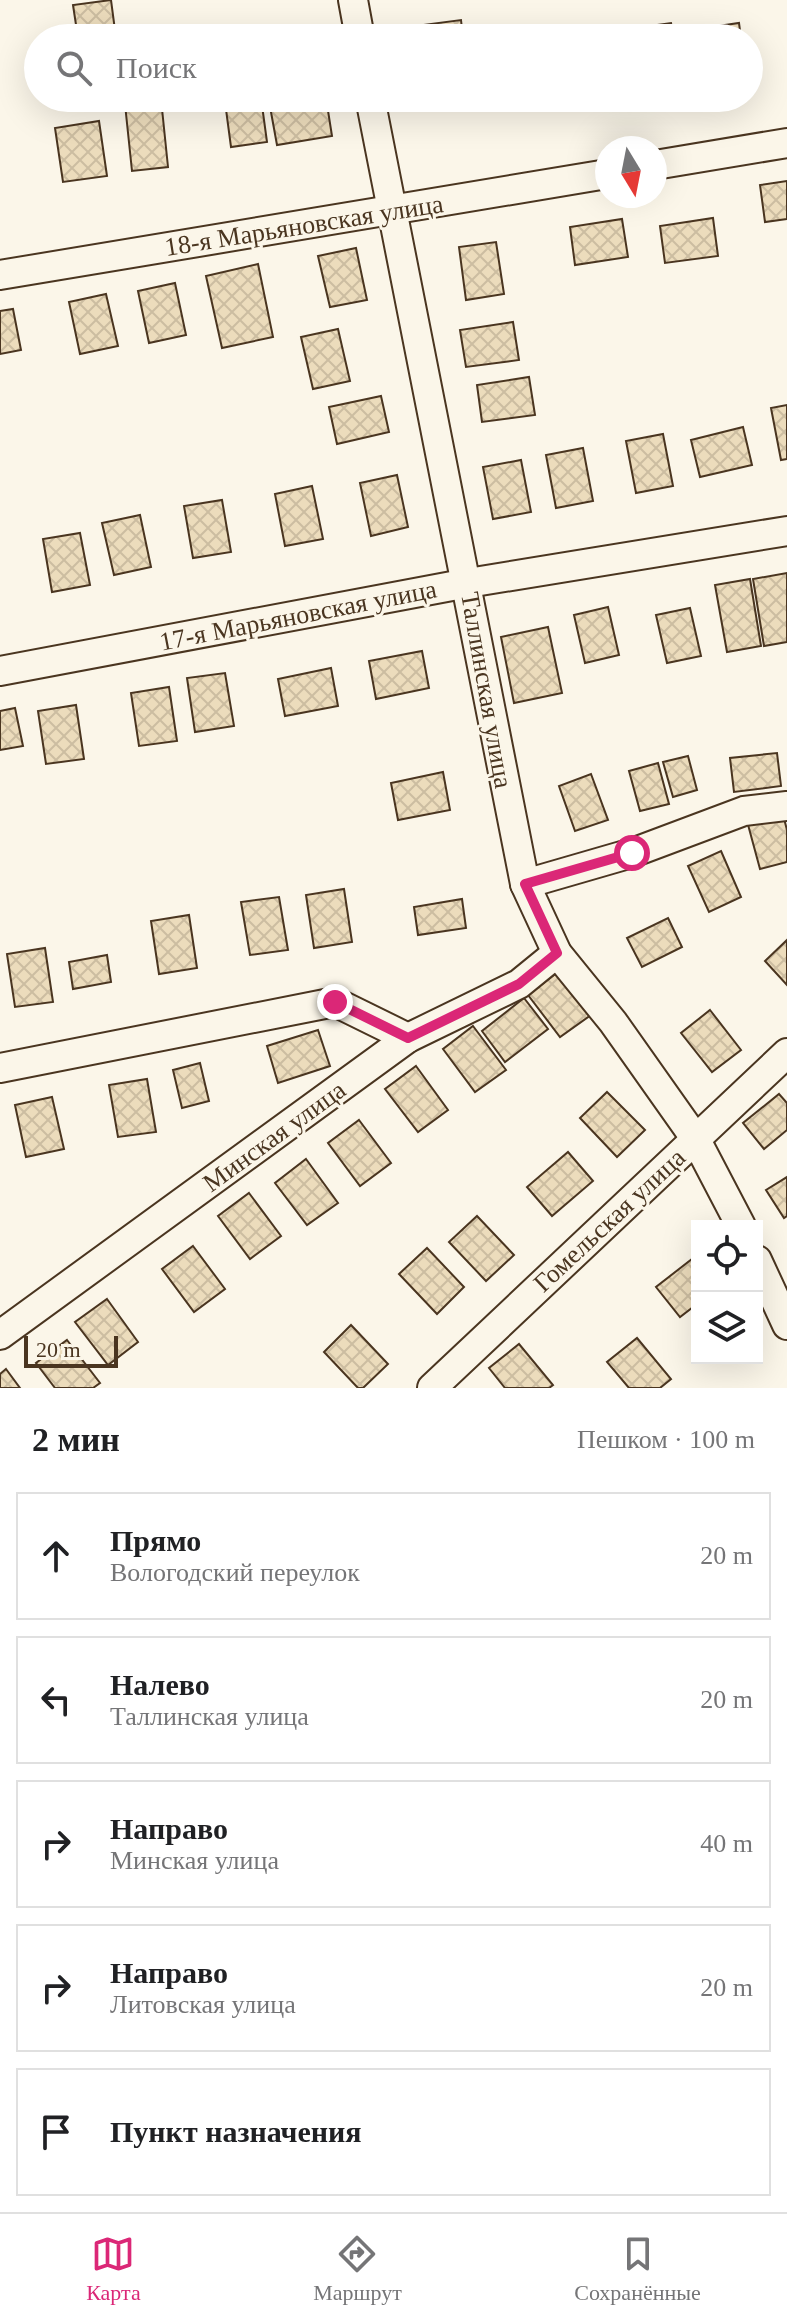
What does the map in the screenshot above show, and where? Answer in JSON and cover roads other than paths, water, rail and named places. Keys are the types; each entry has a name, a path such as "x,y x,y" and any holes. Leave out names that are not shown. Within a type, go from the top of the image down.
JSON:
{"street":[{"path":"353,0 357,24"},
{"name":"Таллинская улица","path":"372,112 390,211 468,583 525,884 557,953 613,1022 695,1138 738,1220"},
{"path":"667,163 787,143"},
{"name":"18-я Марьяновская улица","path":"0,275 595,176"},
{"name":"17-я Марьяновская улица","path":"0,671 468,583 787,531"},
{"path":"525,884 632,853 744,811 787,806"},
{"name":"Минская улица","path":"0,1335 408,1038 519,984 557,953"},
{"path":"0,1068 335,1002 408,1038"},
{"name":"Гомельская улица","path":"432,1388 787,1053"},
{"path":"763,1273 787,1325"}]}
